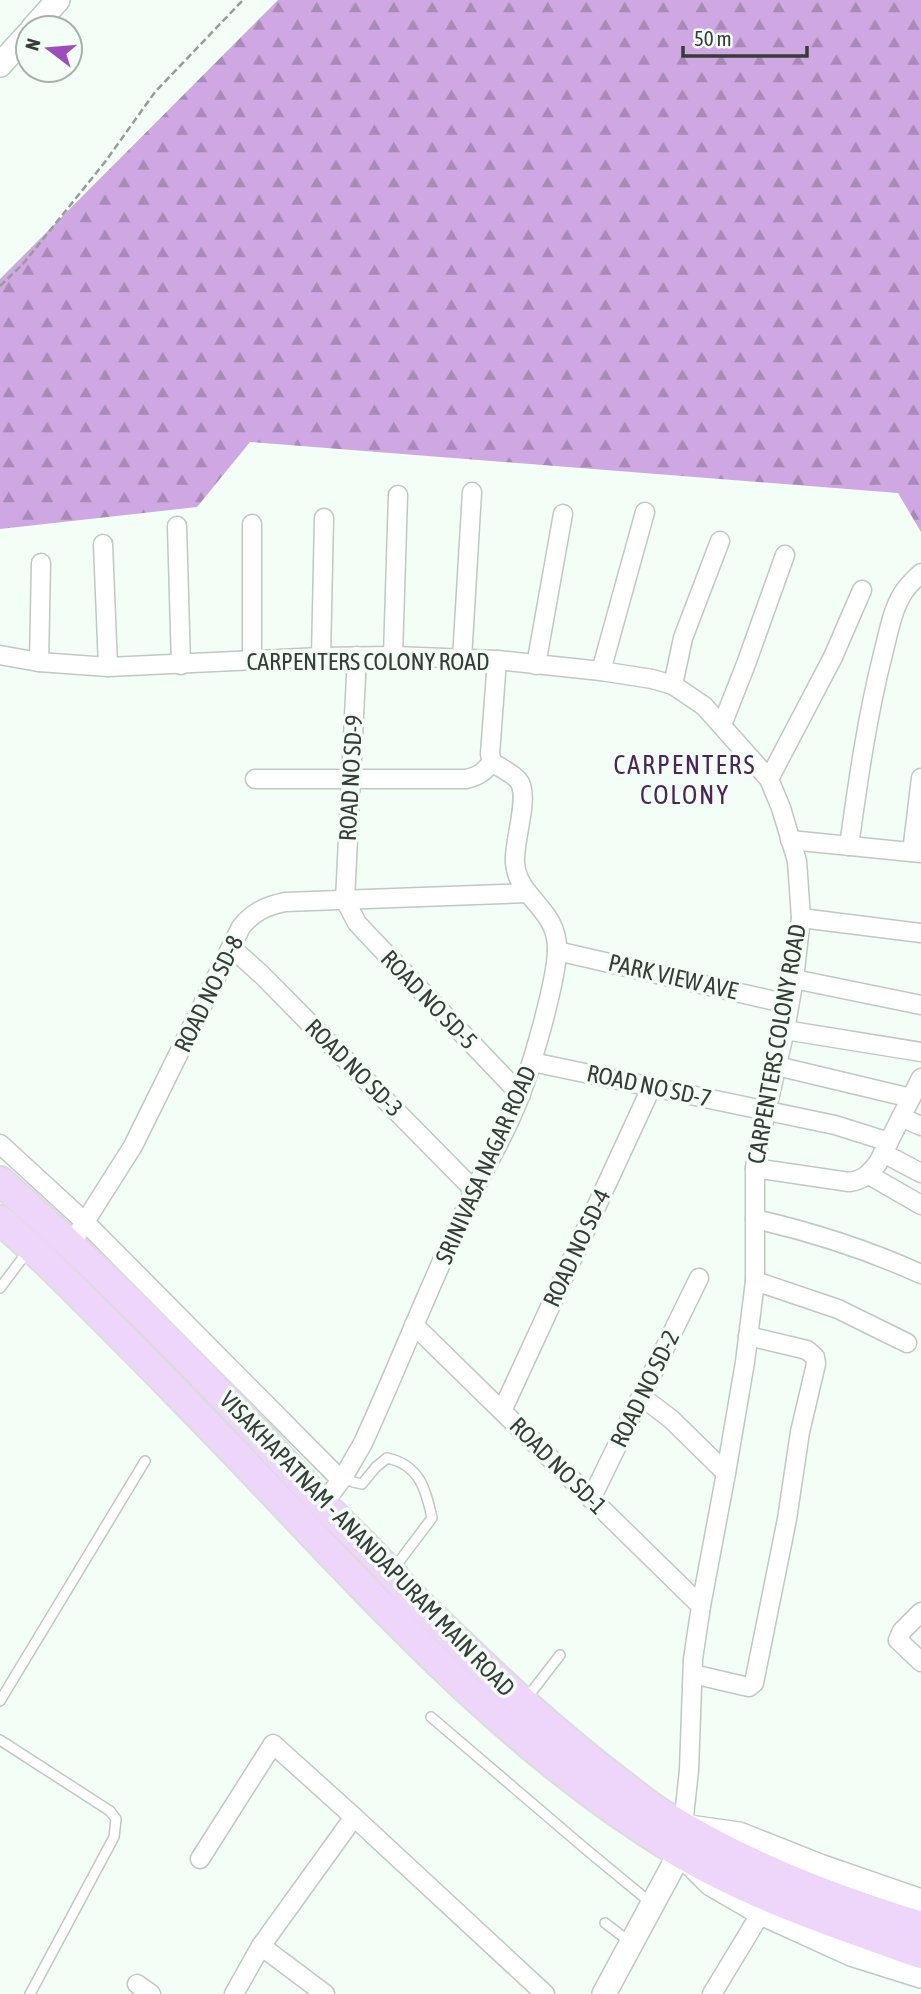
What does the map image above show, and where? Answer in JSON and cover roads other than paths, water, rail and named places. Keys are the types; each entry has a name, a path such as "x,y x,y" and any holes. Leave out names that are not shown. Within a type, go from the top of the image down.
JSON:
{"main road":[{"name":"VISAKHAPATNAM - ANANDAPURAM MAIN ROAD","path":"0,1181 78,1233 323,1504 391,1572 405,1591 523,1703 587,1758 661,1814 681,1839 718,1873 804,1913 921,1954"},
{"name":"VISAKHAPATNAM - ANANDAPURAM MAIN ROAD","path":"0,1220 32,1247 237,1454 384,1610 507,1726 570,1777 648,1832 725,1850 810,1889 921,1926"}],"street":[{"path":"46,14 58,0"},
{"path":"0,65 14,50"},
{"path":"462,659 472,492"},
{"path":"393,656 398,495"},
{"path":"601,671 645,512"},
{"path":"536,665 562,514"},
{"path":"321,657 324,518"},
{"path":"252,524 252,661"},
{"path":"177,526 181,664"},
{"path":"673,685 683,638 720,541"},
{"path":"103,544 108,667"},
{"path":"722,724 786,555"},
{"path":"39,662 41,563"},
{"path":"849,846 860,764 885,645 902,593 921,573"},
{"path":"769,779 833,657 862,590"},
{"name":"CARPENTERS COLONY ROAD","path":"0,655 39,662 108,667 393,656 497,660 652,679 673,685 704,706 769,779 797,861 801,918 785,1030 755,1168 755,1281 726,1473 701,1606 693,1674 689,1770 681,1839 652,1904 604,1994"},
{"name":"ROAD NO SD-9","path":"345,900 357,656"},
{"path":"255,779 477,777 492,762 490,754 497,660"},
{"name":"SRINIVASA NAGAR ROAD","path":"323,1504 363,1443 474,1190 498,1146 532,1062 548,1004 557,951 556,933 548,916 519,880 515,863 523,788 517,779 492,762"},
{"path":"790,840 916,853 921,778"},
{"name":"ROAD NO SD-8","path":"78,1233 133,1146 241,927 256,911 268,905 285,902 528,893"},
{"name":"ROAD NO SD-5","path":"345,900 357,923 520,1095"},
{"path":"801,918 921,933"},
{"name":"ROAD NO SD-3","path":"232,948 263,976 474,1190"},
{"name":"PARK VIEW AVE","path":"557,951 788,1004"},
{"path":"794,979 921,1004"},
{"path":"785,1030 921,1052"},
{"name":"ROAD NO SD-7","path":"532,1062 835,1125 886,1147 921,1173"},
{"path":"777,1066 911,1097"},
{"path":"755,1168 849,1182 869,1175 921,1078"},
{"name":"ROAD NO SD-4","path":"502,1411 652,1086"},
{"path":"901,1117 921,1126"},
{"path":"0,1144 78,1233 342,1478"},
{"path":"869,1175 921,1205"},
{"path":"755,1219 836,1241 921,1273"},
{"name":"ROAD NO SD-2","path":"592,1499 699,1278"},
{"path":"755,1281 838,1309 907,1343"},
{"name":"ROAD NO SD-1","path":"414,1325 701,1606"},
{"path":"693,1674 749,1687 754,1683 787,1519 800,1432 816,1364 815,1357 807,1350 748,1335"},
{"path":"642,1397 671,1419 726,1473"},
{"path":"921,1612 902,1631 898,1640 921,1662"},
{"path":"200,1859 273,1744 545,1994"},
{"path":"234,1994 261,1946 354,1816"},
{"path":"921,1900 820,1866 739,1834 681,1839 711,1884 761,1913 851,1954 921,1976"},
{"path":"712,1994 761,1913"},
{"path":"261,1946 325,1994"}],"lane":[{"path":"0,1289 32,1247"},
{"path":"342,1478 362,1484 387,1458 398,1461 415,1474 426,1489 432,1518 391,1572"},
{"path":"0,1701 145,1461"},
{"path":"523,1703 560,1655"},
{"path":"431,1717 587,1852 652,1904"},
{"path":"0,1740 110,1811 116,1819 114,1837 30,1994"},
{"path":"605,1923 632,1943"}],"district":[{"name":"CARPENTERS COLONY","path":"685,780"}]}
